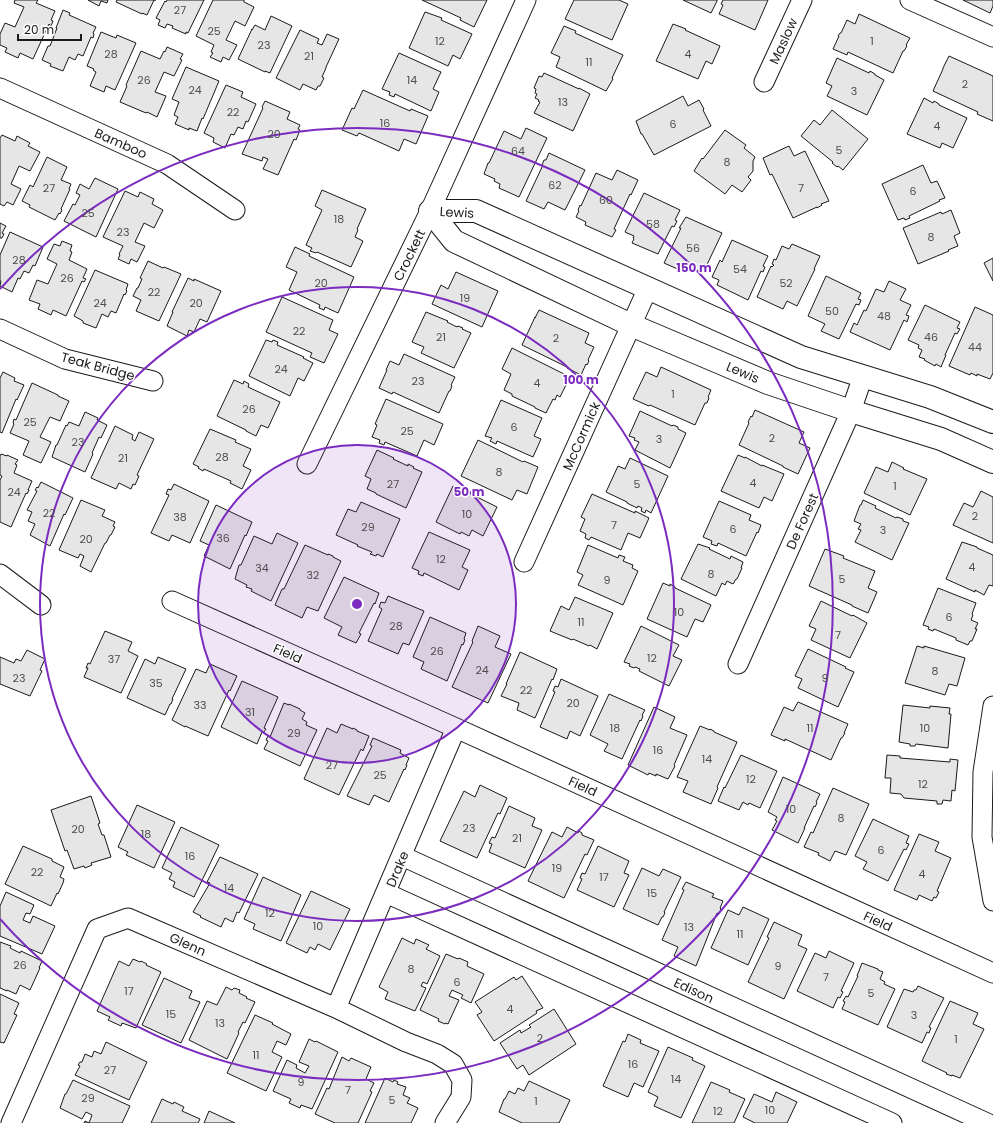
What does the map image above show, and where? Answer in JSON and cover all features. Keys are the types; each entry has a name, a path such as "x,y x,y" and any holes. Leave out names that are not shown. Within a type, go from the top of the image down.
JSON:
{"street":[{"name":"Crockett","path":"307,464 430,211 526,0"},
{"name":"Maslow","path":"764,82 802,0"},
{"path":"910,0 993,37"},
{"name":"Bamboo","path":"0,88 167,164 236,210"},
{"name":"Lewis","path":"430,211 476,211 801,357 930,397 993,422"},
{"name":"Lewis","path":"430,211 454,241 631,325 768,383 941,439 993,462"},
{"name":"McCormick","path":"524,562 648,288"},
{"name":"Teak Bridge","path":"0,329 65,359 153,381"},
{"name":"De Forest","path":"738,664 851,411 863,376"},
{"path":"0,574 41,605"},
{"name":"Field","path":"172,601 456,728 993,973"},
{"path":"993,706 983,772 982,836 993,901"},
{"name":"Drake","path":"336,1008 456,728"},
{"name":"Edison","path":"402,856 987,1123"},
{"path":"386,893 892,1123"},
{"name":"Glenn","path":"11,1123 98,929 128,918 336,1008 406,1042 437,1054 453,1064 462,1080 461,1096 445,1123"}],"building":[{"path":"15,0 38,0 36,3 55,11 51,20 53,21 51,26 49,24 33,59 20,53 18,58 5,52 7,48 0,45 0,34 5,23 15,27 24,7 14,3"},
{"path":"88,0 108,0 107,3 101,1 99,6"},
{"path":"117,0 154,0 147,15 116,2"},
{"path":"167,0 204,0 188,33 186,32 186,34 172,28 173,26 167,24 165,28 158,25 160,20 156,18"},
{"path":"213,0 244,0 244,2 254,7 245,26 235,21 226,40 237,45 229,60 223,57 221,62 210,57 213,53 211,52 214,45 196,36"},
{"path":"422,0 487,0 474,27 460,20 461,18"},
{"path":"574,0 619,0 628,4 612,40 565,19"},
{"path":"683,0 717,0 717,1 711,13"},
{"path":"723,0 768,0 755,30 719,14 723,5 721,4"},
{"path":"963,0 993,0 993,6 990,13"},
{"path":"63,10 70,13 69,15 96,27 93,33 93,38 91,37 83,56 78,54 75,60 69,57 63,71 50,66 51,64 42,60 48,46 50,46"},
{"path":"425,12 442,18 441,20 472,34 460,59 453,55 448,66 409,48"},
{"path":"859,14 910,38 893,73 848,52 847,55 833,49 847,20 855,24"},
{"path":"271,16 292,26 270,73 238,59 255,25 265,30"},
{"path":"673,24 720,46 712,64 706,61 698,79 656,61"},
{"path":"564,26 576,31 575,33 623,55 612,78 613,79 606,91 556,67 560,57 551,53"},
{"path":"300,30 319,39 317,43 322,45 327,34 339,39 322,77 324,78 316,90 303,84 300,90 276,78"},
{"path":"101,32 116,38 117,35 136,43 115,90 106,86 104,92 90,86 96,72 93,70 94,69 87,66"},
{"path":"167,47 183,54 180,59 182,60 174,76 164,72 155,92 166,96 157,117 120,102 141,51 160,59"},
{"path":"399,53 441,72 433,89 439,92 431,111 395,94 394,97 389,95 390,92 382,89"},
{"path":"949,56 993,76 993,121 977,114 978,112 933,91"},
{"path":"837,58 869,73 870,71 884,80 867,115 827,96 832,86 826,83"},
{"path":"186,67 219,81 197,131 189,128 189,130 175,124 178,117 174,115 179,102 172,99"},
{"path":"544,73 590,94 573,131 534,113 540,102 535,98 537,94 535,93 536,89 534,88 539,76 542,77"},
{"path":"226,85 243,92 241,97 256,104 248,122 246,121 243,129 238,127 234,135 231,134 225,148 213,142 214,138 204,133"},
{"path":"363,90 410,111 411,109 428,116 416,144 404,139 399,151 359,133 357,136 342,130 352,108 354,109"},
{"path":"683,96 688,106 699,100 711,126 654,155 641,134 636,121"},
{"path":"924,98 933,103 934,101 939,105 967,118 953,148 942,143 940,148 907,134"},
{"path":"265,101 290,112 287,119 300,125 298,129 300,130 296,140 294,139 278,175 263,169 268,159 263,157 262,161 242,154"},
{"path":"832,110 868,139 843,170 832,163 833,162 801,136 814,120 820,125"},
{"path":"526,128 547,138 519,197 499,188 500,184 494,181 495,179 484,174 504,131 521,139"},
{"path":"725,130 746,145 744,148 755,157 753,161 753,171 748,177 751,180 742,192 732,185 725,194 694,171 702,158 703,159"},
{"path":"2,135 15,141 17,136 30,143 28,146 40,152 30,171 19,166 11,184 21,189 13,205 7,202 4,206 0,204 0,138"},
{"path":"789,146 794,156 805,151 829,201 821,204 822,205 817,208 793,218 772,174 770,175 763,158"},
{"path":"549,153 585,170 565,210 548,202 544,209 526,201 544,160 546,160"},
{"path":"47,157 67,167 61,180 71,184 61,209 62,210 55,220 29,207 30,205 22,201 30,185 33,187"},
{"path":"923,165 931,183 937,181 945,198 909,216 910,218 898,220 882,184"},
{"path":"617,170 638,180 614,229 616,230 612,237 585,225 586,222 576,217 580,205 581,206 596,173 612,180"},
{"path":"95,178 118,189 96,237 64,221 73,204 75,205 80,195 76,193 80,184 89,189"},
{"path":"322,190 366,209 355,237 363,241 351,267 317,252 310,251 312,248 306,245 322,210 315,206"},
{"path":"125,191 138,197 140,192 154,199 152,204 163,210 154,228 144,223 135,242 145,246 137,262 131,259 129,264 118,259 123,246 103,237"},
{"path":"644,193 680,210 675,220 677,221 674,227 672,226 658,254 632,243 634,236 625,232"},
{"path":"951,210 960,233 954,236 958,246 918,264 903,228 941,212 942,214"},
{"path":"686,217 722,233 703,273 685,264 682,271 664,263 681,228 679,228"},
{"path":"0,223 6,226 2,233 4,234 2,238 0,238"},
{"path":"10,232 43,247 35,266 33,265 29,273 24,271 20,279 18,278 12,292 0,286 0,255"},
{"path":"732,240 768,256 763,266 765,267 763,272 761,271 748,300 717,285 719,280 712,277 720,260 722,262"},
{"path":"62,241 72,245 70,251 72,252 69,260 87,269 83,278 86,279 84,282 82,281 66,316 53,310 51,315 38,309 40,304 29,300 37,280 48,284 57,264 47,259 54,244 60,246"},
{"path":"792,244 820,256 797,306 787,301 783,309 757,297 771,266 772,267 774,265 772,264 774,259 776,260 782,246 789,249"},
{"path":"295,247 310,254 309,256 354,277 338,313 325,307 324,310 319,308 320,305 289,290 297,272 286,267"},
{"path":"993,258 993,281 984,263"},
{"path":"148,261 181,274 159,321 136,311 141,300 133,296 142,279 140,278"},
{"path":"95,270 128,284 127,291 125,295 124,294 116,313 111,311 108,317 102,314 96,328 83,323 83,321 74,316"},
{"path":"456,272 498,291 482,327 432,304 441,285 448,289"},
{"path":"826,276 861,293 858,299 861,300 859,305 856,304 839,339 821,331 825,324 808,316"},
{"path":"188,278 194,281 194,279 221,291 207,322 200,319 194,332 189,330 187,336 167,326"},
{"path":"889,281 906,289 900,300 911,305 906,315 909,316 907,322 904,320 890,350 850,332 854,323 857,325 864,310 866,311 876,289 884,292"},
{"path":"282,297 333,320 329,330 338,334 324,363 310,357 312,353 266,332"},
{"path":"925,305 960,322 957,328 960,329 957,334 955,333 941,367 936,364 935,366 919,357 922,350 918,348 919,345 908,340"},
{"path":"975,307 993,315 993,373 990,379 977,374 977,376 971,373 970,375 949,366"},
{"path":"539,310 589,333 585,343 594,347 588,360 589,361 581,375 522,345"},
{"path":"426,312 471,333 454,368 421,353 424,347 412,342"},
{"path":"266,340 278,342 277,345 304,357 303,358 313,363 304,381 298,378 290,396 249,376"},
{"path":"512,348 570,377 560,397 557,395 555,400 553,399 546,413 512,396 512,394 504,390 511,374 502,369"},
{"path":"404,354 455,377 439,413 393,392 392,394 379,388 390,361 399,365"},
{"path":"661,367 711,390 707,403 705,403 695,425 633,399 646,372 657,377"},
{"path":"3,372 15,378 14,381 24,385 17,400 16,399 2,433 0,432 0,378"},
{"path":"234,380 243,384 244,381 249,384 248,387 280,402 268,428 261,425 256,436 217,416"},
{"path":"32,383 69,401 60,421 50,417 40,437 51,442 41,463 23,455 29,441 10,433 14,424 14,419 16,420"},
{"path":"386,399 443,424 434,445 424,440 417,456 385,442 384,445 379,443 380,440 372,437 377,425 375,424"},
{"path":"501,400 542,418 534,436 541,439 533,457 497,441 496,444 490,441 492,438 485,436"},
{"path":"755,410 804,432 799,443 810,448 798,474 739,445 749,423 748,422"},
{"path":"640,411 672,426 678,427 678,429 686,433 670,468 635,450 639,442 634,440 635,438 629,436"},
{"path":"85,412 98,418 97,420 107,425 101,438 99,437 85,472 52,457 66,425 67,426 69,422 79,426"},
{"path":"115,426 133,435 132,439 135,441 139,432 154,439 137,475 139,476 135,485 133,484 131,489 119,483 116,489 91,478"},
{"path":"210,429 236,440 235,442 251,449 243,466 251,470 242,489 230,483 231,481 204,469 203,471 193,464"},
{"path":"478,440 523,462 524,461 538,467 527,494 517,490 512,500 461,476"},
{"path":"377,450 422,472 406,508 367,489 371,479 365,476"},
{"path":"1,454 18,460 15,464 17,465 14,473 32,481 11,527 0,522 0,480 2,476 0,475"},
{"path":"738,455 784,474 772,501 764,497 759,508 721,491"},
{"path":"630,458 668,476 651,513 646,510 645,513 641,511 642,508 638,506 637,508 606,492 618,466 625,469"},
{"path":"892,462 904,468 903,469 927,479 910,515 864,493 876,467 888,472"},
{"path":"41,482 73,498 65,515 64,514 50,546 30,535 35,524 28,521 32,512 27,510 37,491 35,490"},
{"path":"174,484 209,501 190,543 172,535 169,541 151,533 169,495 166,494 168,489 171,490"},
{"path":"453,486 469,492 497,507 483,536 472,530 469,536 461,532 460,534 436,522"},
{"path":"981,491 993,497 993,543 953,525 964,503 973,507"},
{"path":"592,494 649,518 640,538 628,533 621,550 591,537 589,540 585,538 586,534 580,531 585,519 581,517"},
{"path":"81,500 105,510 102,516 115,522 113,526 115,527 105,543 91,572 80,566 84,556 80,554 78,558 59,550"},
{"path":"863,500 876,506 875,508 896,518 903,519 903,521 909,523 892,560 855,542 861,530 858,529 861,524 854,521"},
{"path":"719,501 751,515 749,520 761,525 746,556 718,543 717,546 711,544 712,541 703,537"},
{"path":"361,502 400,519 383,557 377,554 376,556 370,554 372,552 336,535 348,509 356,512"},
{"path":"216,505 252,522 230,569 204,556 209,545 200,541"},
{"path":"429,532 470,550 462,567 468,570 459,590 424,573 423,576 418,574 419,571 412,568"},
{"path":"277,533 298,543 271,601 251,591 252,589 246,587 247,585 235,579 239,565 241,565 254,536 272,544"},
{"path":"962,542 993,555 993,586 989,585 984,595 946,579"},
{"path":"698,544 710,548 709,549 730,559 731,556 743,562 737,579 733,584 727,581 725,585 722,583 716,596 681,579"},
{"path":"305,545 333,556 341,561 318,611 307,607 302,618 275,605"},
{"path":"588,545 618,558 619,555 625,557 623,561 633,565 632,568 638,571 623,605 578,585 583,575 577,572"},
{"path":"825,549 844,556 843,558 875,571 868,588 877,592 868,613 809,586"},
{"path":"344,577 379,593 375,604 374,603 359,633 361,634 356,643 338,635 342,627 324,618"},
{"path":"663,583 670,586 670,584 675,588 711,605 703,622 695,619 687,637 647,619"},
{"path":"938,588 976,603 971,620 978,623 975,629 977,629 972,641 970,641 968,645 956,640 956,638 934,629 933,631 928,629 929,627 923,625"},
{"path":"388,596 424,611 409,645 403,643 398,654 368,641 382,609 379,607 381,602 385,603"},
{"path":"575,597 613,613 597,649 590,645 589,646 550,631 561,606 569,610"},
{"path":"821,601 867,623 850,658 811,640 816,629 809,626"},
{"path":"430,617 466,633 465,640 447,681 421,669 424,662 413,657"},
{"path":"478,626 500,636 495,647 511,654 488,703 452,687 473,642 472,641"},
{"path":"641,626 679,645 673,656 682,660 669,686 639,671 640,669 629,666 630,664 624,662"},
{"path":"105,631 132,642 128,651 138,656 121,693 84,677 88,668 86,668 88,663 90,664"},
{"path":"917,646 924,648 924,646 965,658 957,686 949,684 945,695 905,683"},
{"path":"808,649 854,672 838,707 798,688 802,679 795,676"},
{"path":"27,650 45,659 40,670 42,671 30,696 0,684 0,657 14,663 16,659 21,661"},
{"path":"520,652 557,669 535,718 517,710 519,703 501,696"},
{"path":"158,657 186,669 165,715 127,698 145,659 155,664"},
{"path":"210,664 237,676 208,736 172,720 196,669 206,673"},
{"path":"561,679 598,696 580,736 570,731 567,739 540,727 555,692 553,691 555,686 558,687"},
{"path":"242,681 278,697 264,728 266,729 263,733 262,732 257,744 221,727"},
{"path":"609,694 645,710 622,759 604,751 608,744 590,735"},
{"path":"798,702 848,724 831,760 785,739 785,741 771,735 784,707 793,711"},
{"path":"284,703 300,709 305,713 302,719 307,722 306,725 317,730 300,766 264,749 268,741 266,740 268,736 270,737"},
{"path":"903,705 930,708 930,706 950,708 949,714 951,714 948,748 916,744 915,746 910,746 910,744 899,742"},
{"path":"654,707 675,717 670,728 687,735 674,765 675,766 668,779 656,774 656,776 649,773 648,775 628,765"},
{"path":"341,724 369,736 363,751 361,749 339,795 304,779 327,728 337,733"},
{"path":"700,726 710,729 737,742 711,804 683,792 688,781 677,777"},
{"path":"373,738 401,750 400,753 409,758 405,770 404,769 389,802 374,795 369,805 347,796 372,746 370,745"},
{"path":"741,755 777,771 760,808 743,802 739,810 718,801"},
{"path":"887,755 900,756 900,758 950,762 950,759 958,760 955,791 952,790 951,801 943,800 942,804 937,804 937,801 904,798 901,794 890,793 891,778 885,778"},
{"path":"783,777 820,794 798,843 772,830 777,821 775,820 777,817 768,812"},
{"path":"480,785 507,798 500,814 498,813 477,858 440,841 464,791 475,797"},
{"path":"833,788 869,804 846,855 835,851 830,861 818,855 819,853 804,847 811,832 813,833"},
{"path":"91,796 100,823 98,824 102,835 104,835 111,857 91,863 92,865 85,868 84,866 74,869 67,850 65,851 51,810"},
{"path":"137,805 175,822 154,868 126,855 128,852 118,847"},
{"path":"509,806 535,818 532,826 542,830 525,868 489,852 492,844 489,843 492,837 495,838"},
{"path":"873,819 909,836 906,843 909,844 906,850 904,849 888,881 863,869 867,862 855,856"},
{"path":"181,827 219,845 194,897 173,887 175,882 169,879 172,873 162,868"},
{"path":"567,827 578,833 579,831 582,835 594,840 587,855 585,854 564,898 528,881 552,832 562,837"},
{"path":"919,834 939,842 935,851 951,858 937,891 939,892 936,898 934,897 932,901 919,895 917,900 894,890"},
{"path":"23,846 52,859 52,861 64,867 60,877 64,879 63,883 51,906 5,884"},
{"path":"598,846 629,861 624,873 629,875 614,907 577,890 582,879 580,878 582,873 585,874"},
{"path":"220,857 258,874 233,922 225,918 221,927 193,912 210,883 207,882"},
{"path":"642,868 659,876 663,869 681,877 658,925 623,909"},
{"path":"263,877 301,895 281,941 253,929 255,924 244,919"},
{"path":"686,882 714,894 712,897 723,901 719,914 717,913 696,966 674,956 678,947 662,940 684,890 682,889"},
{"path":"311,891 350,909 330,950 318,944 315,950 310,947 307,953 286,943"},
{"path":"6,892 34,905 30,914 26,913 23,920 30,923 33,916 55,926 42,954 0,936 0,906"},
{"path":"743,907 769,919 748,965 711,948 728,910 739,915"},
{"path":"774,922 802,935 798,945 807,949 784,999 748,982 769,938 767,937"},
{"path":"402,938 414,944 416,939 429,945 426,949 440,956 427,984 423,982 421,986 426,988 415,1011 385,999 388,992 379,987"},
{"path":"0,942 11,946 10,948 20,953 21,951 42,961 30,990 20,985 16,994 0,988"},
{"path":"829,951 854,963 841,991 843,992 840,998 838,997 833,1008 797,991 815,953 826,958"},
{"path":"446,954 468,962 467,966 484,974 471,1003 461,998 463,995 452,990 449,996 459,1000 448,1024 438,1021 439,1019 420,1010"},
{"path":"133,959 140,962 141,961 161,972 136,1028 122,1023 121,1026 108,1020 110,1017 97,1011 119,961 129,966"},
{"path":"862,963 883,972 880,979 885,982 884,984 895,989 878,1025 842,1009 845,1002 843,1001 846,996 848,997 858,976"},
{"path":"522,976 543,1008 536,1011 537,1013 494,1041 477,1015 482,1012 475,1002 514,977 516,980"},
{"path":"164,978 192,991 189,998 200,1002 181,1043 142,1025"},
{"path":"918,986 944,998 929,1027 931,1028 929,1033 927,1032 922,1043 887,1027 904,989 913,992"},
{"path":"226,987 232,990 234,988 240,990 239,993 255,1002 245,1023 243,1022 238,1032 239,1033 227,1059 189,1040 207,1001 217,1005"},
{"path":"0,994 19,1003 14,1014 17,1015 4,1043 0,1042"},
{"path":"950,1001 978,1013 973,1024 984,1029 960,1078 946,1074 947,1073 922,1061"},
{"path":"554,1009 576,1044 529,1075 523,1065 517,1069 500,1043 520,1030 521,1033 531,1027 529,1025"},
{"path":"255,1015 273,1023 272,1024 291,1034 286,1045 277,1041 272,1052 282,1057 266,1091 227,1073"},
{"path":"628,1034 641,1040 640,1043 659,1051 643,1087 634,1083 628,1097 603,1086 623,1041 625,1042"},
{"path":"309,1039 338,1052 312,1109 301,1105 300,1108 289,1103 291,1099 273,1091 287,1060 297,1065 296,1068 305,1073 309,1066 299,1062"},
{"path":"106,1042 147,1062 129,1100 75,1075 80,1066 78,1065 82,1062 85,1054 92,1057 94,1051 101,1054"},
{"path":"668,1047 693,1058 692,1060 705,1066 681,1118 654,1106 658,1097 648,1092"},
{"path":"342,1057 349,1061 351,1058 371,1067 366,1079 374,1083 370,1091 372,1092 358,1123 335,1123 315,1114 327,1088 329,1089"},
{"path":"385,1078 393,1082 394,1080 398,1082 397,1084 406,1087 403,1095 410,1098 407,1103 418,1108 411,1123 365,1123"},
{"path":"73,1080 130,1106 122,1123 89,1123 92,1115 86,1112 82,1119 60,1108 65,1094"},
{"path":"529,1081 570,1100 559,1123 522,1123 499,1112 509,1091 515,1094 518,1088 524,1091"},
{"path":"711,1082 730,1090 729,1092 745,1099 734,1123 692,1123"},
{"path":"776,1092 797,1102 787,1123 755,1123 743,1117 754,1094 772,1102"},
{"path":"162,1099 173,1104 174,1102 184,1107 182,1111 200,1119 198,1123 151,1123"},
{"path":"209,1111 235,1123 204,1123"}]}
